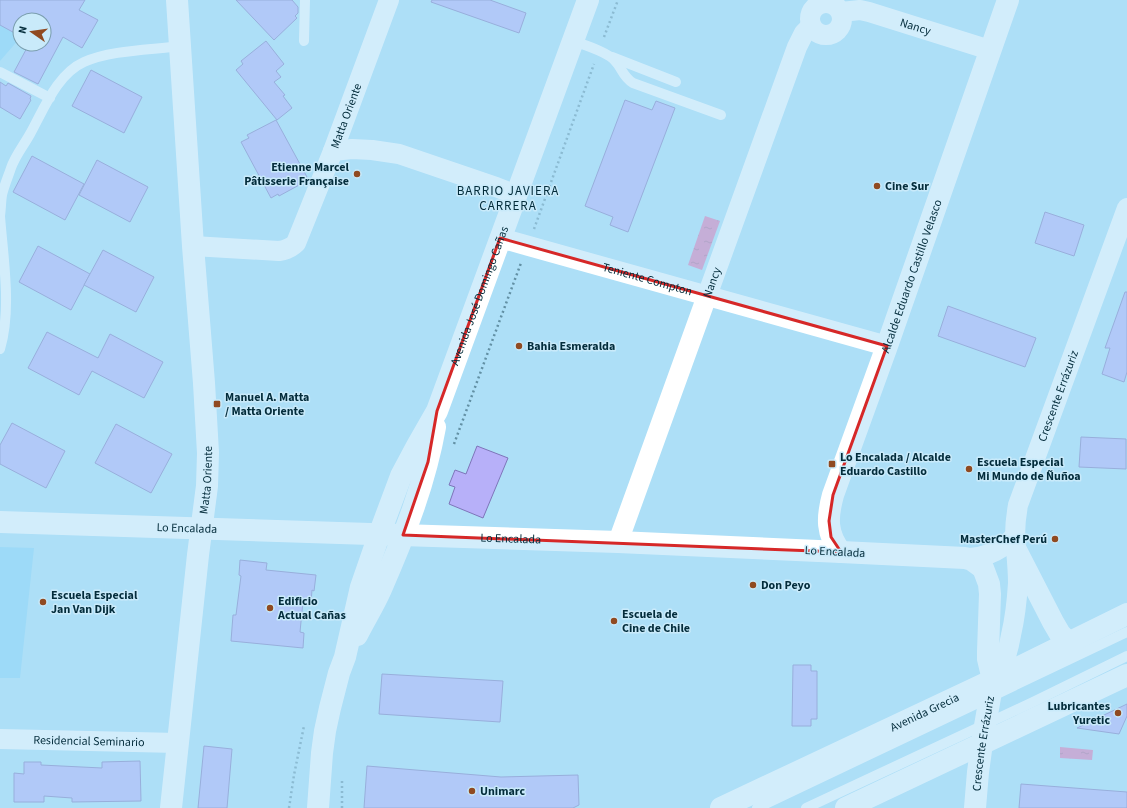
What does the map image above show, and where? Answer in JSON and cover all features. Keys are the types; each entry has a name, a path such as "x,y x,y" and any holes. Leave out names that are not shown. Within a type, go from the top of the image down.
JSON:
{"street":[{"name":"Matta Oriente","path":"171,808 207,486 208,453 177,0"},
{"name":"Matta Oriente","path":"193,246 279,251 291,248 296,243 333,151 389,0"},
{"name":"Avenida José Domingo Cañas","path":"318,808 325,731 345,657 361,588 379,535 402,476 437,410 588,0"},
{"name":"Alcalde Eduardo Castillo Velasco","path":"841,552 835,545 829,530 830,508 833,495 887,346 1008,0"},
{"name":"Nancy","path":"618,542 797,47 804,33 811,26 819,35 825,36 836,33 842,24 841,12 860,10 990,50"},
{"path":"333,151 352,149 399,154 516,195"},
{"name":"Crescente Errázuriz","path":"975,808 978,772 992,689 1008,652 1014,619 1018,582 1015,524 1018,506 1127,208"},
{"name":"Teniente Compton","path":"500,238 887,346"},
{"name":"Avenida José Domingo Cañas","path":"345,657 381,589 410,517 428,462 437,410"},
{"name":"Lo Encalada","path":"0,522 618,542 965,558 975,558 993,553 1016,543"},
{"path":"1016,543 1053,622 1060,634 1069,643"},
{"name":"Crescente Errázuriz","path":"965,558 972,560 983,568 989,584 988,659 992,689"},
{"name":"Avenida Grecia","path":"721,808 992,689 1069,643 1127,614"},
{"path":"846,808 984,734 1127,675"},
{"name":"Residencial Seminario","path":"0,739 178,743"}],"lane":[{"path":"304,41 305,0"},
{"path":"573,41 676,82"},
{"path":"0,349 3,334 6,293 0,216 1,199 12,166 50,98 65,75 84,62 100,56 180,46"},
{"path":"609,55 627,79 633,83 722,115"},
{"path":"0,72 50,98"},
{"path":"757,808 992,689 1127,632"},
{"path":"806,808 984,734 1127,656"}],"path":[{"path":"454,444 618,0"},
{"path":"342,777 342,808"}],"highlighted area":[{"path":"500,238 887,346 833,495 829,521 831,537 841,552 403,535 428,462 437,411"}],"shaded area":[{"path":"0,0 12,12 12,47 0,61"},
{"path":"0,547 34,548 20,678 0,678"}],"water":[{"path":"705,216 720,221 702,270 688,265"},
{"path":"1060,747 1093,750 1092,760 1060,758"}],"building":[{"path":"0,0 85,0 79,10 98,20 82,48 63,37 38,84 14,72 25,52 52,52 52,12 12,12 12,32 0,25"},
{"path":"236,0 292,0 298,7 298,13 295,16 297,18 274,40"},
{"path":"432,0 490,0 526,13 519,33 431,2"},
{"path":"266,41 284,64 276,71 281,77 274,82 285,95 283,96 292,108 277,120 236,70 243,64 241,61"},
{"path":"91,70 142,97 124,133 72,106"},
{"path":"0,82 6,86 8,83 31,96 31,100 20,119 0,107"},
{"path":"625,100 652,110 656,101 675,108 628,232 610,225 613,217 585,206"},
{"path":"276,120 307,177 299,181 301,184 279,196 278,194 271,198 241,142 249,138 247,135"},
{"path":"32,156 84,184 65,220 13,192"},
{"path":"97,160 148,187 130,222 79,195"},
{"path":"1045,212 1084,225 1074,256 1035,243"},
{"path":"38,246 90,274 71,310 19,282"},
{"path":"103,250 154,277 136,312 84,285"},
{"path":"1125,292 1127,292 1127,372 1124,382 1102,374 1110,348 1105,348"},
{"path":"948,306 1036,338 1025,367 938,336"},
{"path":"47,332 98,358 110,334 163,362 144,398 92,371 79,395 28,368"},
{"path":"12,423 65,451 46,488 0,464 0,445"},
{"path":"116,424 172,454 151,493 95,463"},
{"path":"1081,437 1126,439 1126,469 1079,467"},
{"path":"477,446 508,458 483,518 449,504 455,487 449,485 455,470 466,474"},
{"name":"Edificio Actual Cañas","path":"240,560 267,563 266,570 316,575 314,591 312,590 311,602 303,601 300,632 304,633 303,648 231,641 233,615 236,615 241,576 239,575"},
{"path":"793,665 811,665 811,671 817,671 817,719 811,719 811,726 792,726"},
{"path":"382,674 503,681 500,722 379,714"},
{"name":"Lubricantes Yuretic","path":"1127,704 1127,716 1119,734 1077,728"},
{"path":"204,746 232,749 227,808 198,808"},
{"path":"140,761 141,801 72,802 72,798 44,796 44,802 14,802 14,773 24,774 24,762 41,762 41,765 102,768 102,762"},
{"name":"Unimarc","path":"367,766 501,777 578,775 579,805 573,808 364,808"},
{"path":"1021,784 1127,792 1127,808 1019,808"}],"place":[{"name":"Etienne Marcel Pâtisserie Française","path":"357,174"},
{"name":"Cine Sur","path":"877,186"},
{"name":"Bahia Esmeralda","path":"519,346"},
{"name":"Manuel A. Matta / Matta Oriente","path":"217,404"},
{"name":"Lo Encalada / Alcalde Eduardo Castillo","path":"832,464"},
{"name":"Escuela Especial Mi Mundo de Ñuñoa","path":"969,469"},
{"name":"MasterChef Perú","path":"1055,539"},
{"name":"Don Peyo","path":"753,585"},
{"name":"Escuela Especial Jan Van Dijk","path":"43,602"},
{"name":"Edificio Actual Cañas","path":"270,608"},
{"name":"Escuela de Cine de Chile","path":"614,621"},
{"name":"Lubricantes Yuretic","path":"1118,713"},
{"name":"Unimarc","path":"472,791"}],"district":[{"name":"BARRIO JAVIERA CARRERA","path":"508,198"}]}
